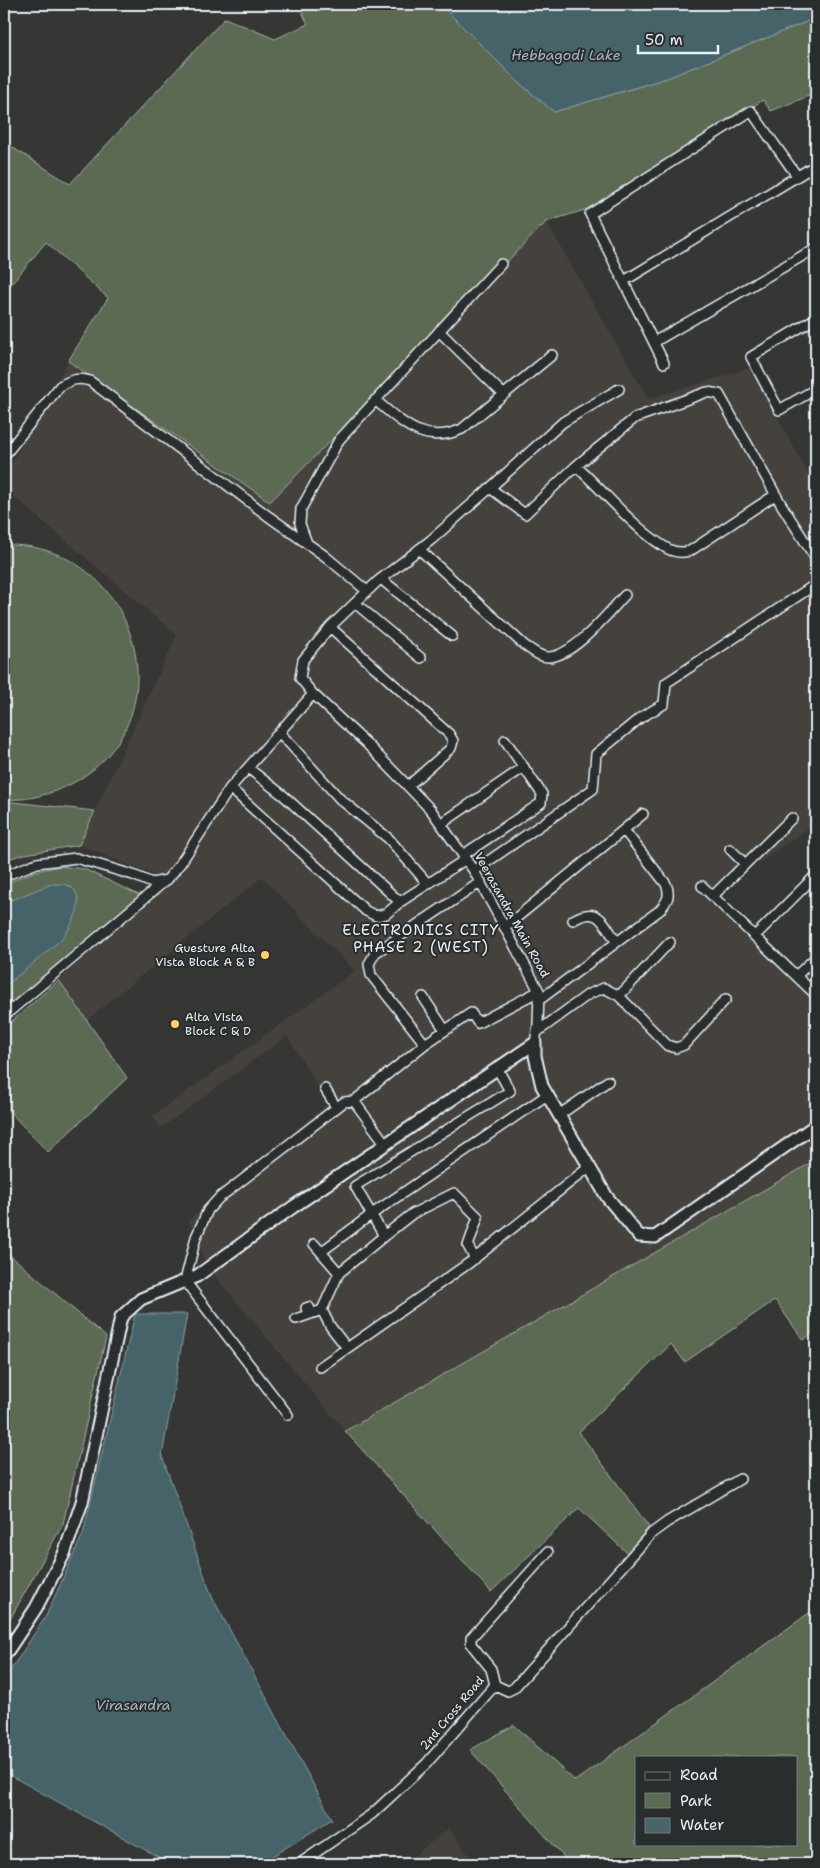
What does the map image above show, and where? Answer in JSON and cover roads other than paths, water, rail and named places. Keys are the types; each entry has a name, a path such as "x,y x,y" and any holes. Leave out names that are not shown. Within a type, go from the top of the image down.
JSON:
{"street":[{"path":"664,363 590,214 751,111 797,176"},
{"path":"624,281 816,165"},
{"path":"654,342 816,248"},
{"path":"307,543 300,524 301,509 338,440 501,264"},
{"path":"816,318 751,358 779,410 816,389"},
{"path":"439,330 503,394"},
{"path":"375,400 404,424 416,431 435,436 448,435 462,429 552,355"},
{"path":"4,456 60,386 71,380 81,378 100,387 268,516 307,543 367,591"},
{"name":"Veerasandra Main Road","path":"619,389 563,422 490,488 367,591 330,627 303,660 300,678 313,694 366,742 408,786 441,824 474,870 539,991 535,1056 542,1086 607,1197 639,1236 655,1237 816,1124"},
{"path":"490,488 525,514 576,466 634,418 706,392 719,394 775,495 816,559"},
{"path":"576,466 650,535 669,550 681,553 690,551 775,495"},
{"path":"419,549 524,645 538,654 549,657 562,653 582,639 625,595"},
{"path":"381,579 452,636"},
{"path":"474,870 593,789 596,754 640,718 664,704 666,683 816,584"},
{"path":"355,603 421,658"},
{"path":"330,627 448,734 453,741 451,748 408,786"},
{"path":"4,1016 167,880 180,864 230,788 313,694"},
{"path":"280,733 340,799 389,839 428,884"},
{"path":"230,788 366,911 381,916 541,803 542,794 505,740"},
{"path":"441,824 524,767"},
{"path":"248,768 284,796 400,902"},
{"path":"505,927 643,814"},
{"path":"712,896 792,818"},
{"path":"538,1001 660,910 668,900 669,891 624,830"},
{"path":"730,849 745,864"},
{"path":"4,876 37,862 76,858 134,875 152,883 167,880"},
{"path":"755,936 816,876"},
{"path":"425,1044 371,975 369,964 375,953 480,882"},
{"path":"702,886 816,995"},
{"path":"573,920 586,913 592,913 597,916 617,942"},
{"path":"619,996 670,942"},
{"path":"796,976 816,957"},
{"path":"4,1656 36,1608 64,1554 82,1502 121,1317 141,1299 197,1276 385,1143 497,1068 596,990 604,988 619,996 668,1044 676,1048 684,1045 726,999"},
{"path":"185,1281 196,1237 208,1210 219,1198 336,1107 344,1102 354,1101 425,1044 471,1013 478,1022 539,991"},
{"path":"423,997 445,1030"},
{"path":"384,1236 356,1186 510,1091 497,1068"},
{"path":"559,1115 608,1081"},
{"path":"326,1089 336,1107"},
{"path":"321,1252 372,1214 547,1095"},
{"path":"354,1101 385,1143"},
{"path":"320,1367 475,1259 589,1167"},
{"path":"296,1319 322,1310 339,1273 384,1236 412,1214 454,1193 478,1217 468,1246 475,1259"},
{"path":"314,1244 339,1273"},
{"path":"185,1281 288,1414"},
{"path":"322,1310 330,1326 347,1348"},
{"path":"495,1685 508,1691 514,1688 652,1533 667,1522 740,1479"},
{"name":"2nd Cross Road","path":"299,1864 372,1814 426,1764 495,1685 491,1669 471,1644 471,1638 548,1552"}],"water":[{"name":"Hebbagodi Lake","path":"440,4 816,4 816,18 667,78 554,112 517,81"},
{"path":"51,884 67,885 78,896 78,904 73,921 58,942 4,987 4,903"},
{"name":"Virasandra","path":"135,1314 187,1314 162,1456 212,1597 332,1819 260,1864 171,1864 4,1772 4,1680 46,1616 83,1534"}],"place":[{"name":"Guesture Alta Vista Block A & B","path":"265,955"},
{"name":"Alta Vista Block C & D","path":"175,1024"}],"district":[{"name":"ELECTRONICS CITY PHASE 2 (WEST)","path":"421,938"}]}
